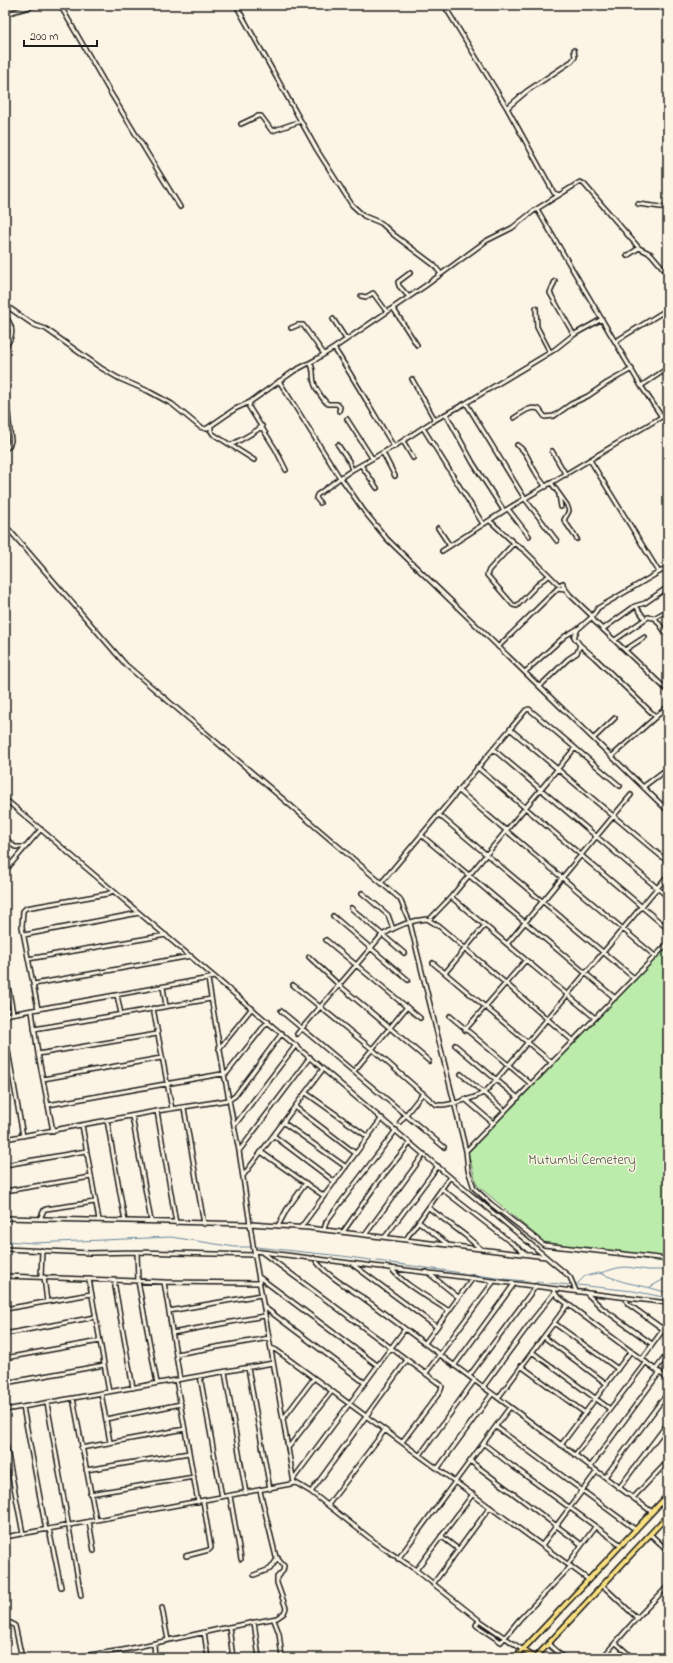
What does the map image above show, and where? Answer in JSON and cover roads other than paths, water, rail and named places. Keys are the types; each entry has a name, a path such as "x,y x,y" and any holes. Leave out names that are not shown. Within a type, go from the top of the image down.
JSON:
{"main road":[{"path":"515,1658 668,1495"},
{"path":"523,1650 535,1658 668,1515"}],"street":[{"path":"5,14 36,5"},
{"path":"60,5 110,92 180,207"},
{"path":"236,5 301,121 336,180 356,209 364,216 382,223 394,235 434,265 441,274"},
{"path":"444,5 507,108 554,193 554,199"},
{"path":"507,108 527,91 572,61 575,57 574,50"},
{"path":"241,124 261,116 272,131 301,121"},
{"path":"5,305 34,325 46,330 84,357 118,378 148,391 172,404 200,427 206,429 250,402 279,381 334,348 409,297 486,241 512,228 537,209 580,182 584,184 597,198 640,248 651,254 668,274"},
{"path":"554,193 559,196"},
{"path":"639,204 668,208"},
{"path":"537,209 641,386 662,417"},
{"path":"627,256 640,248"},
{"path":"409,297 399,286 398,282 410,273"},
{"path":"555,281 550,293 574,335"},
{"path":"361,296 365,298 373,293 387,312"},
{"path":"393,308 417,344"},
{"path":"536,308 537,327 550,352"},
{"path":"616,342 668,309"},
{"path":"5,316 11,324 12,332 10,340 5,347"},
{"path":"333,319 346,339"},
{"path":"320,503 316,498 317,494 352,470 394,447 435,420 466,403 602,319"},
{"path":"291,328 298,325 303,325 324,354"},
{"path":"334,348 394,447"},
{"path":"310,363 314,369 314,383 324,401 328,404 337,404 340,407 339,411"},
{"path":"641,386 668,368"},
{"path":"514,418 533,408 538,409 545,417 554,416 571,404 588,396 632,369"},
{"path":"412,379 435,420"},
{"path":"279,381 340,478 387,539 668,811"},
{"path":"5,384 11,441 9,446 5,449"},
{"path":"250,402 249,407 262,426 286,470"},
{"path":"466,403 525,499 557,541"},
{"path":"242,406 249,407"},
{"path":"442,551 504,511 552,484 668,413"},
{"path":"446,414 473,463 504,511"},
{"path":"347,419 372,458"},
{"path":"231,445 259,430 262,426"},
{"path":"211,427 213,434 254,460"},
{"path":"423,428 483,524"},
{"path":"403,441 413,458"},
{"path":"338,445 349,461 352,470"},
{"path":"517,445 522,448 534,470 546,487"},
{"path":"552,451 566,475"},
{"path":"383,453 395,476"},
{"path":"590,460 659,572"},
{"path":"361,465 377,488"},
{"path":"552,484 569,510 564,520 577,539"},
{"path":"559,494 561,507"},
{"path":"508,509 529,536"},
{"path":"490,521 525,551 558,586"},
{"path":"5,525 126,665 382,882 400,899 410,923 466,1151 468,1170 474,1188 490,1203 544,1245 668,1259"},
{"path":"438,528 450,546"},
{"path":"514,543 489,570 487,575 513,605 518,605 541,581 549,576"},
{"path":"525,672 565,636 578,629 592,617 598,608 668,567"},
{"path":"498,647 558,586 563,583 565,589 603,629 668,690"},
{"path":"603,629 636,606 645,603 668,587"},
{"path":"636,606 645,619"},
{"path":"615,640 645,619 650,617 655,618 668,610"},
{"path":"655,618 666,632 668,632"},
{"path":"578,629 574,637 580,646 596,658 656,716"},
{"path":"625,650 645,637"},
{"path":"540,686 568,659 577,653 580,646"},
{"path":"612,756 668,706"},
{"path":"382,882 526,710 529,709 620,786"},
{"path":"594,738 615,718"},
{"path":"510,728 668,862"},
{"path":"429,920 451,897 575,748"},
{"path":"493,749 668,897"},
{"path":"477,768 668,929"},
{"path":"643,787 668,768"},
{"path":"458,790 655,956"},
{"path":"507,944 631,795"},
{"path":"5,799 450,1177 540,1251 570,1277 576,1291"},
{"path":"438,814 634,978"},
{"path":"5,871 41,829"},
{"path":"421,835 614,998"},
{"path":"5,838 20,852"},
{"path":"17,848 24,847"},
{"path":"294,985 438,1106 465,1100 484,1093 496,1080 668,875"},
{"path":"38,1009 21,918 23,911 26,908 107,894 113,891"},
{"path":"362,893 388,915 393,929"},
{"path":"451,897 595,1018"},
{"path":"351,908 404,953"},
{"path":"24,935 139,913"},
{"path":"333,916 408,980"},
{"path":"297,1034 382,935 410,923 429,920 506,983 573,1041"},
{"path":"445,973 485,925"},
{"path":"28,959 166,935"},
{"path":"326,940 420,1018"},
{"path":"466,1151 668,943"},
{"path":"34,984 191,956"},
{"path":"308,957 429,1061"},
{"path":"465,1030 526,960"},
{"path":"433,963 552,1063"},
{"path":"5,970 13,1013"},
{"path":"5,1015 215,977"},
{"path":"208,979 219,1049 239,1151 264,1316 271,1348 294,1483"},
{"path":"163,987 166,1006"},
{"path":"117,995 121,1014"},
{"path":"34,1029 211,999"},
{"path":"354,1071 407,1007"},
{"path":"153,1008 161,1058 172,1109"},
{"path":"219,1049 252,1008"},
{"path":"32,1011 38,1054 53,1131"},
{"path":"282,1011 444,1147"},
{"path":"450,1016 531,1084"},
{"path":"48,1105 224,1074 230,1071 268,1021"},
{"path":"5,1138 229,1100 235,1096 282,1033"},
{"path":"5,1034 23,1136"},
{"path":"38,1054 157,1034"},
{"path":"234,1127 296,1045"},
{"path":"455,1045 518,1098"},
{"path":"239,1151 310,1057"},
{"path":"43,1079 161,1058"},
{"path":"242,1176 284,1123 323,1069"},
{"path":"461,1074 505,1111"},
{"path":"306,1093 368,1137"},
{"path":"400,1122 423,1093"},
{"path":"465,1100 493,1123"},
{"path":"295,1107 355,1153"},
{"path":"184,1108 204,1224"},
{"path":"157,1111 176,1223"},
{"path":"132,1116 152,1221"},
{"path":"301,1228 382,1118"},
{"path":"108,1120 125,1221"},
{"path":"284,1123 346,1167"},
{"path":"82,1125 99,1220"},
{"path":"324,1230 326,1222 396,1130"},
{"path":"274,1136 335,1182"},
{"path":"342,1232 378,1182 410,1143"},
{"path":"5,1165 86,1151"},
{"path":"261,1152 324,1196"},
{"path":"365,1235 424,1154"},
{"path":"385,1237 438,1166"},
{"path":"5,1191 91,1177"},
{"path":"406,1239 450,1177"},
{"path":"278,1226 306,1183"},
{"path":"442,1190 528,1255"},
{"path":"40,1219 44,1210 46,1209 95,1202"},
{"path":"429,1208 481,1249"},
{"path":"5,1218 152,1221 278,1226 441,1243 546,1257"},
{"path":"418,1222 448,1244"},
{"path":"439,1238 441,1243"},
{"path":"540,1251 544,1245"},
{"path":"518,1248 520,1254"},
{"path":"5,1249 90,1253 262,1252 668,1303"},
{"path":"42,1250 43,1277 48,1302"},
{"path":"137,1252 138,1281 157,1384"},
{"path":"262,1252 390,1348 426,1373 442,1388 402,1442"},
{"path":"267,1253 268,1257"},
{"path":"314,1258 345,1286 405,1328 474,1381 652,1512"},
{"path":"352,1264 437,1327"},
{"path":"391,1268 396,1274 413,1287 449,1311"},
{"path":"427,1272 458,1297"},
{"path":"5,1276 164,1282 259,1283"},
{"path":"258,1277 377,1365"},
{"path":"425,1343 473,1278"},
{"path":"89,1279 109,1392"},
{"path":"115,1280 133,1388"},
{"path":"426,1373 494,1281"},
{"path":"164,1282 176,1354 181,1404 198,1502"},
{"path":"454,1366 514,1284"},
{"path":"469,1376 536,1286"},
{"path":"553,1289 554,1292 568,1304 668,1379"},
{"path":"483,1387 554,1292"},
{"path":"585,1292 602,1308 652,1344"},
{"path":"5,1309 91,1294"},
{"path":"169,1311 261,1295"},
{"path":"625,1297 628,1304 663,1329"},
{"path":"498,1398 568,1304"},
{"path":"263,1307 365,1383"},
{"path":"172,1333 264,1316"},
{"path":"5,1334 95,1317"},
{"path":"554,1323 618,1369"},
{"path":"642,1359 668,1323"},
{"path":"294,1478 405,1328"},
{"path":"544,1337 607,1384"},
{"path":"176,1354 269,1338"},
{"path":"5,1358 100,1341"},
{"path":"271,1348 276,1350 456,1481 490,1508 589,1580"},
{"path":"561,1445 631,1351"},
{"path":"532,1352 610,1409"},
{"path":"656,1369 668,1353"},
{"path":"311,1492 408,1360"},
{"path":"575,1456 646,1362"},
{"path":"5,1410 273,1363"},
{"path":"5,1383 104,1365"},
{"path":"521,1366 585,1413"},
{"path":"248,1368 270,1489"},
{"path":"225,1372 246,1493"},
{"path":"590,1467 660,1372"},
{"path":"200,1376 222,1497"},
{"path":"283,1420 314,1378"},
{"path":"420,1455 474,1381"},
{"path":"288,1448 332,1391"},
{"path":"101,1393 110,1442"},
{"path":"438,1468 492,1394"},
{"path":"605,1477 666,1395"},
{"path":"73,1398 81,1448 96,1520"},
{"path":"47,1403 70,1525 81,1596"},
{"path":"106,1419 181,1404"},
{"path":"23,1407 61,1587"},
{"path":"398,1559 510,1407"},
{"path":"619,1488 668,1423"},
{"path":"496,1427 636,1530"},
{"path":"81,1448 185,1429"},
{"path":"328,1505 385,1430"},
{"path":"5,1440 23,1534"},
{"path":"484,1444 511,1466 621,1546"},
{"path":"86,1470 189,1453"},
{"path":"470,1461 582,1545"},
{"path":"633,1498 668,1461"},
{"path":"542,1545 597,1471"},
{"path":"90,1494 194,1476"},
{"path":"5,1537 260,1491 294,1483 300,1484 398,1559 416,1570 479,1620 523,1650"},
{"path":"69,1658 91,1656 254,1622 274,1620 284,1614 286,1608 277,1583 277,1577 283,1571 284,1566 278,1558 271,1540 260,1491"},
{"path":"416,1570 473,1494"},
{"path":"230,1496 242,1559"},
{"path":"186,1556 209,1550 210,1548 204,1501"},
{"path":"433,1584 490,1508"},
{"path":"89,1521 94,1551"},
{"path":"479,1620 476,1625 499,1643 569,1565 595,1527"},
{"path":"650,1534 667,1548"},
{"path":"441,1536 458,1549"},
{"path":"254,1575 270,1570 278,1558"},
{"path":"602,1585 637,1618"},
{"path":"602,1658 637,1618 668,1586"},
{"path":"162,1608 168,1640"},
{"path":"274,1620 279,1633 282,1658"},
{"path":"254,1622 259,1658"},
{"path":"5,1623 10,1623 15,1626 22,1658"},
{"path":"229,1627 233,1658"},
{"path":"204,1632 208,1658"},
{"path":"616,1643 633,1658"},
{"path":"154,1644 155,1658"},
{"path":"548,1644 564,1658"},
{"path":"102,1653 102,1658"}],"waterway":[{"path":"5,1241 34,1243 171,1237 235,1247 251,1247"},
{"path":"256,1247 342,1256 504,1279 571,1285"},
{"path":"600,1273 626,1267 648,1270 668,1270"},
{"path":"576,1285 585,1276 599,1273 624,1282 668,1293"},
{"path":"650,1287 668,1277"},
{"path":"578,1285 633,1291 668,1298"}],"park label":[{"name":"Mutumbi Cemetery","path":"582,1160"}]}
